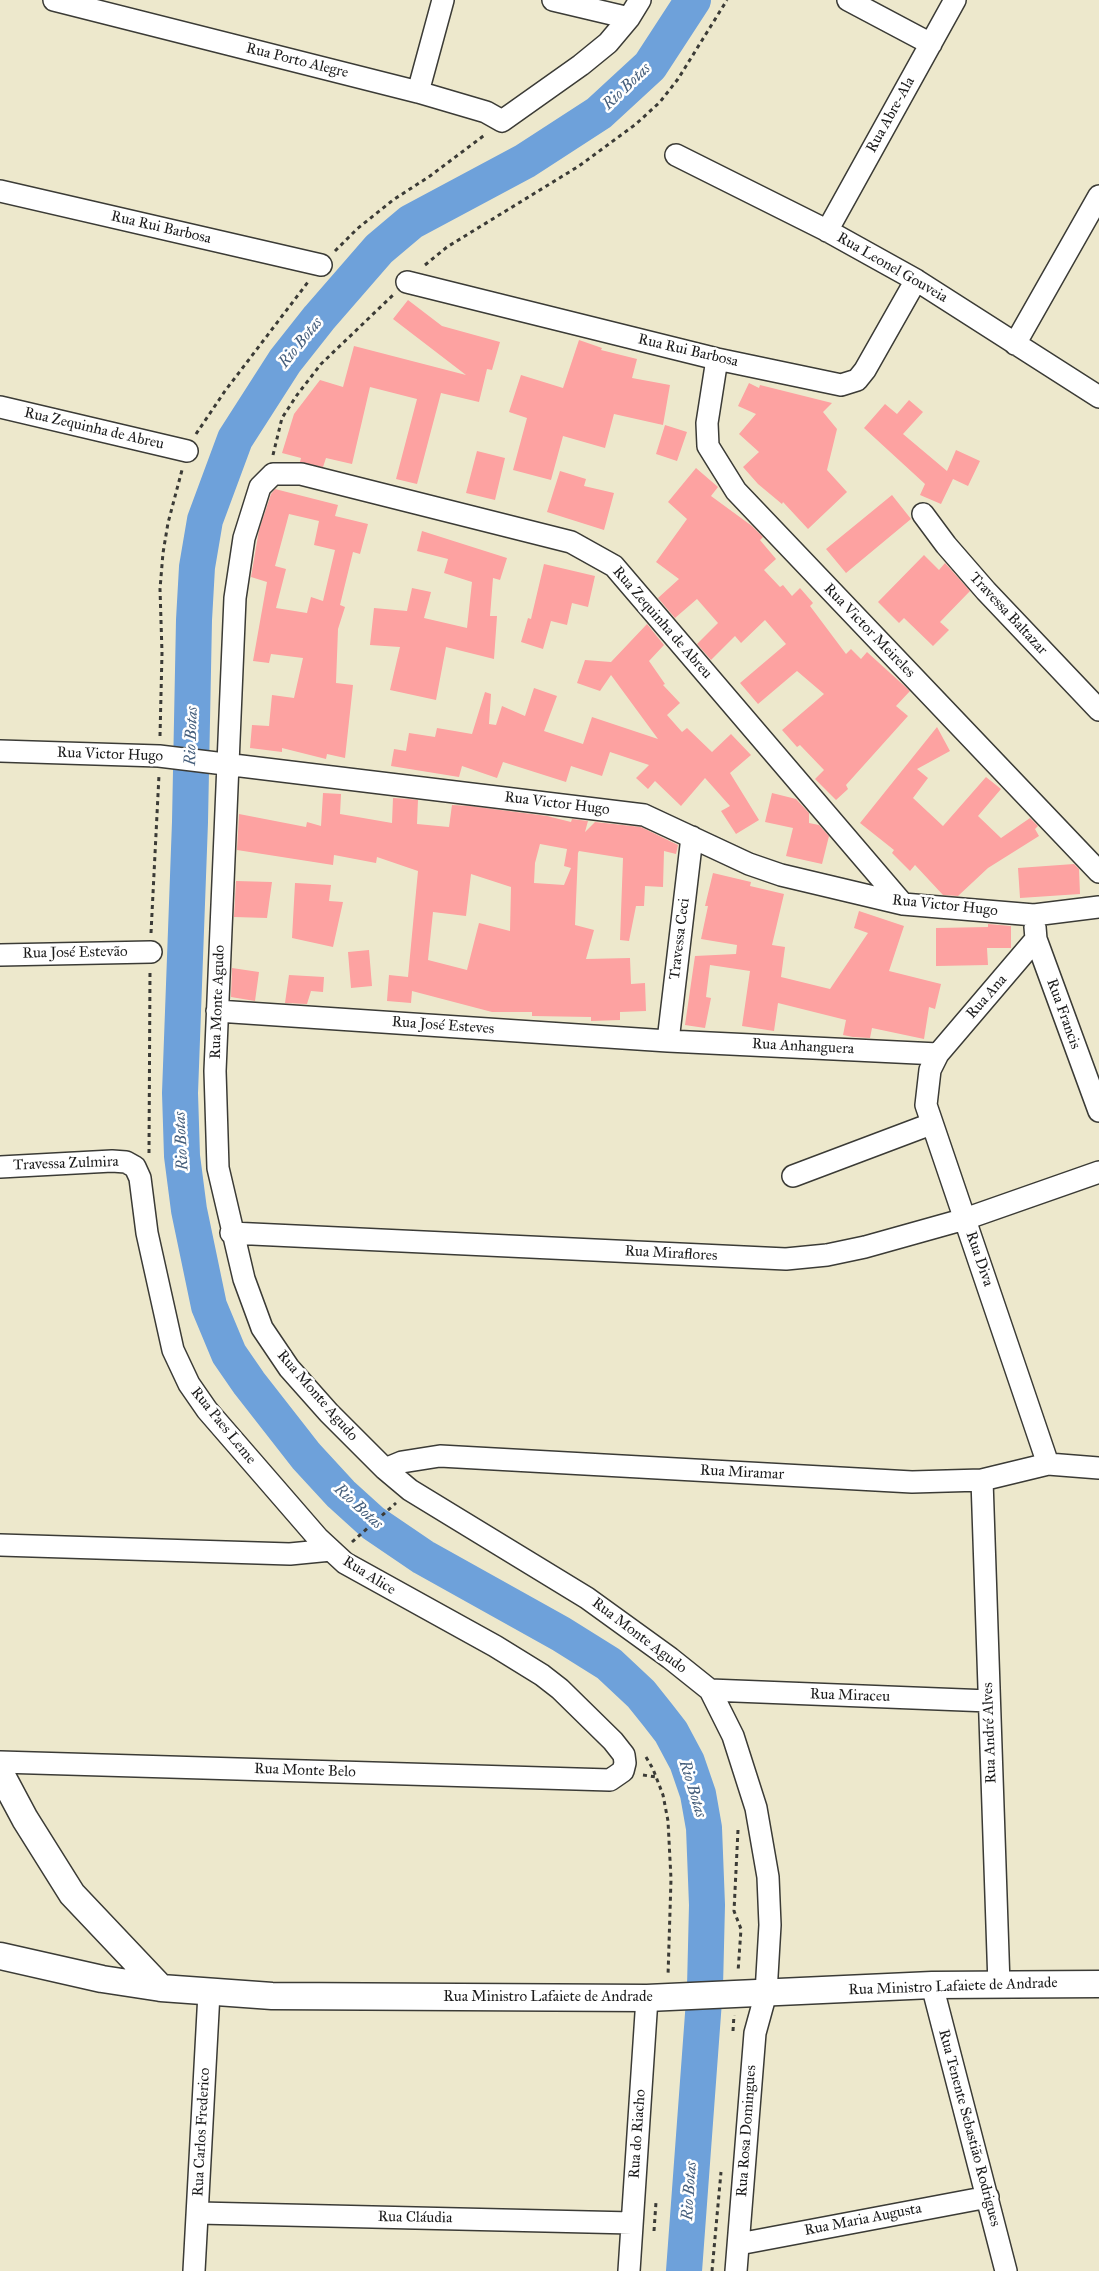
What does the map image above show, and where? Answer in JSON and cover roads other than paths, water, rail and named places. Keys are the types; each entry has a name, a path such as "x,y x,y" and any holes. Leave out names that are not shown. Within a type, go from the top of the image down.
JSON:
{"street":[{"name":"Rua Porto Alegre","path":"54,0 418,92 486,112 502,120 608,43 634,9"},
{"path":"418,92 443,0"},
{"path":"553,0 634,9"},
{"path":"848,0 931,44"},
{"name":"Rua Abre-Ala","path":"827,231 955,0"},
{"name":"Rua Leonel Gouveia","path":"676,155 827,231 916,280 1099,397"},
{"name":"Rua Rui Barbosa","path":"0,191 321,265"},
{"path":"1015,344 1099,196"},
{"name":"Rua Rui Barbosa","path":"407,282 717,359 848,385 857,380 865,370 916,280"},
{"name":"Rua Victor Meireles","path":"717,359 707,423 708,446 736,491 1099,872"},
{"name":"Rua Zequinha de Abreu","path":"0,407 187,452"},
{"name":"Rua Zequinha de Abreu","path":"273,474 301,474 571,542 614,566 903,904"},
{"name":"Rua Monte Agudo","path":"273,474 260,487 244,538 237,580 222,764 225,816 217,1011 216,1145 218,1168 231,1233 244,1279 262,1328 289,1368 329,1413 385,1469 410,1490 587,1598 710,1690 733,1736 756,1808 768,1877 770,1925 766,1993"},
{"name":"Travessa Baltazar","path":"923,514 946,545 986,591 1099,710"},
{"name":"Rua Victor Hugo","path":"0,751 150,755 644,815 749,864 781,874 903,904 1034,915 1099,907"},
{"name":"Travessa Ceci","path":"668,1041 692,837"},
{"name":"Rua Francis","path":"1034,915 1036,940 1099,1111"},
{"name":"Rua Ana","path":"938,1054 1036,940"},
{"name":"Rua José Estevão","path":"0,955 151,952"},
{"name":"Rua José Esteves","path":"217,1011 668,1041"},
{"name":"Rua Anhanguera","path":"668,1041 938,1054"},
{"name":"Rua Diva","path":"938,1054 930,1070 926,1090 926,1105 930,1124 965,1219 1048,1464"},
{"path":"793,1176 930,1124"},
{"name":"Travessa Zulmira","path":"0,1167 112,1160 131,1164"},
{"name":"Rua Paes Leme","path":"131,1164 140,1178 152,1259 166,1325 180,1368 207,1410 331,1550"},
{"name":"Rua Miraflores","path":"231,1233 786,1259 827,1255 865,1247 965,1219 1099,1172"},
{"name":"Rua Miramar","path":"385,1469 402,1462 440,1456 902,1481 982,1480 1048,1464 1099,1468"},
{"name":"Rua André Alves","path":"982,1480 1000,1985"},
{"name":"Rua Alice","path":"0,1545 290,1554 331,1550 345,1564 504,1651 560,1689 613,1741 624,1755 623,1772 610,1780"},
{"name":"Rua Miraceu","path":"710,1690 989,1701"},
{"name":"Rua Monte Belo","path":"0,1762 610,1780"},
{"path":"0,1772 25,1819 72,1894 161,1988"},
{"name":"Rua Ministro Lafaiete de Andrade","path":"0,1956 102,1979 161,1988 209,1993 272,1996 647,1998 932,1985 1099,1984"},
{"name":"Rua Tenente Sebastião Rodrigues","path":"932,1985 1006,2271"},
{"name":"Rua Carlos Frederico","path":"194,2271 199,2213 209,1993"},
{"name":"Rua Rosa Domingues","path":"736,2271 755,2033 766,1993"},
{"name":"Rua do Riacho","path":"629,2271 647,1998"},
{"name":"Rua Maria Augusta","path":"739,2244 988,2197"},
{"name":"Rua Cláudia","path":"199,2213 632,2223"}],"waterway":[{"name":"Rio Botas","path":"684,2271 705,1987 707,1905 704,1828 698,1794 687,1762 671,1732 657,1714 641,1694 609,1664 561,1634 423,1557 373,1523 341,1494 306,1456 249,1383 229,1354 209,1306 189,1210 182,1156 180,1093 197,567 205,520 235,439 285,361 319,318 379,249 411,222 525,161 599,113 650,66 693,0"}]}
